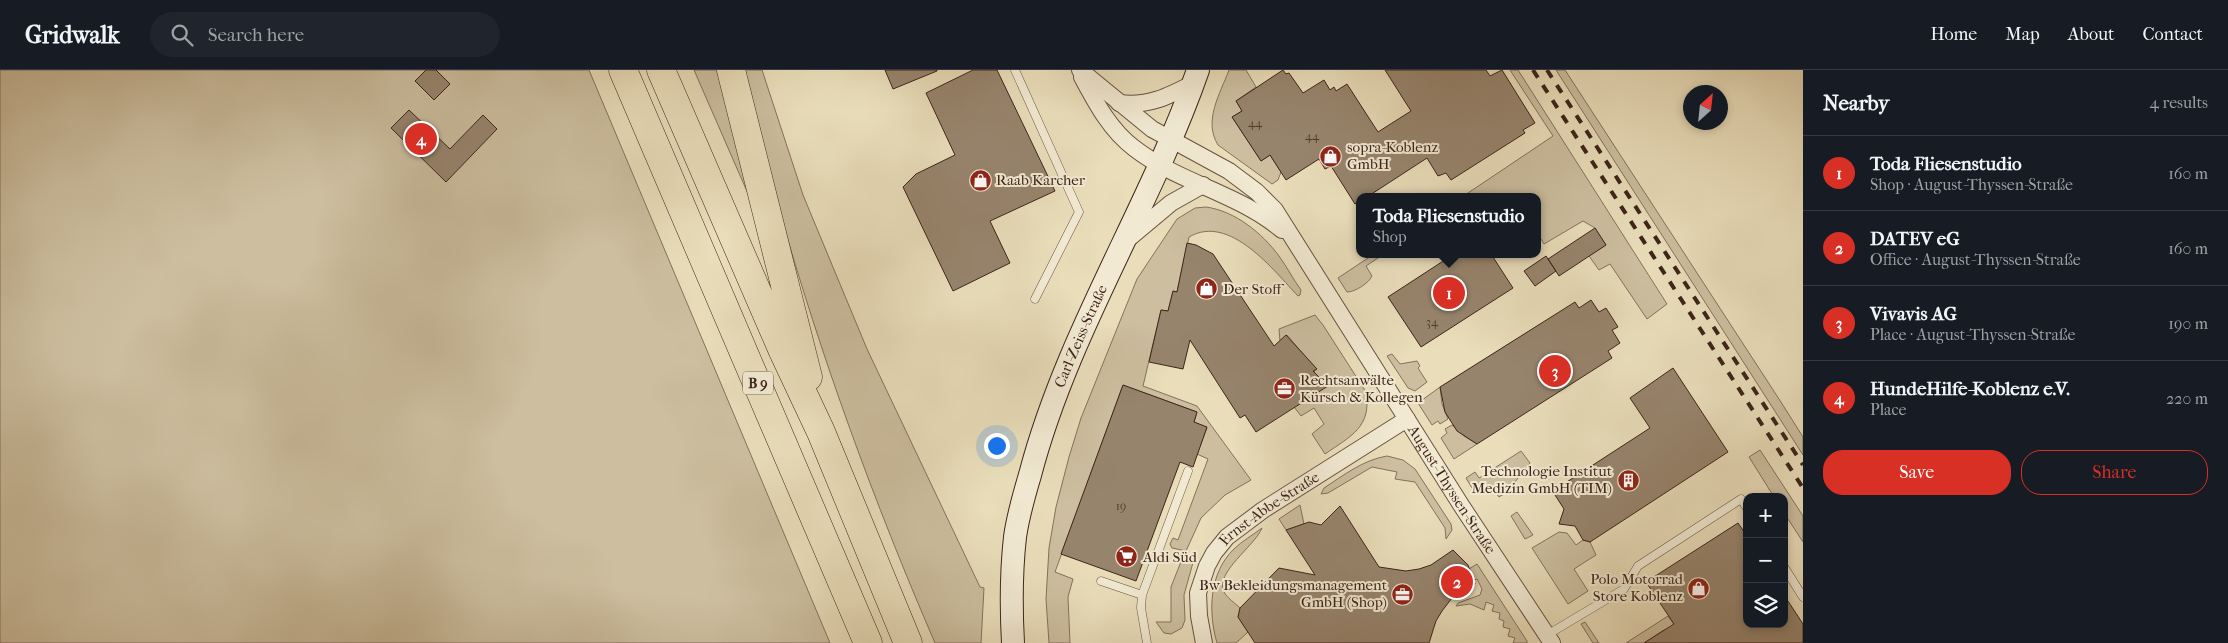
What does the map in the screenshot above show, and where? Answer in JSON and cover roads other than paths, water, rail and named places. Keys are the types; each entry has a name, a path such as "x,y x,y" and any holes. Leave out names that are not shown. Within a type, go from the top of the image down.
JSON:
{"highway":[{"path":"604,70 646,124"},
{"name":"B 9","path":"623,70 868,643"},
{"name":"B 9","path":"662,70 782,349 821,432 908,643"},
{"path":"732,70 821,432"}],"main road":[{"name":"Carl-Zeiss-Straße","path":"1013,643 1011,592 1013,553 1020,510 1034,460 1062,377 1161,165 1196,76"}],"street":[{"path":"1079,70 1119,103 1171,140"},
{"path":"1079,70 1098,107 1111,125 1133,148 1161,165"},
{"path":"1119,103 1140,105 1165,98 1196,76"},
{"name":"August-Thyssen-Straße","path":"1171,140 1208,158 1246,183 1275,210 1289,236 1550,639"},
{"name":"August-Thyssen-Straße","path":"1161,165 1260,213 1289,236"},
{"path":"1124,242 1167,206 1203,185"},
{"name":"Ernst-Abbe-Straße","path":"1204,643 1199,616 1198,593 1207,566 1227,537 1260,512 1407,419"}],"lane":[{"path":"1015,70 1079,212 1035,299"},
{"path":"1147,643 1141,608 1142,595 1188,471"},
{"path":"1550,639 1624,589 1638,566 1741,499 1743,502"},
{"path":"1788,574 1803,598"},
{"path":"1101,581 1142,595"}],"railway":[{"path":"1533,70 1803,488"},
{"path":"1547,70 1803,465"}],"place":[{"name":"HundeHilfe-Koblenz e.V.","path":"421,139"},
{"name":"sopra-Koblenz GmbH","path":"1331,156"},
{"name":"Raab Karcher","path":"980,180"},
{"name":"Der Stoff","path":"1207,289"},
{"name":"Toda Fliesenstudio","path":"1449,293"},
{"name":"Vivavis AG","path":"1555,371"},
{"name":"Rechtsanwälte Kürsch & Kollegen","path":"1284,389"},
{"name":"Technologie Institut Medizin GmbH (TIM)","path":"1628,480"},
{"name":"Aldi Süd","path":"1127,557"},
{"name":"DATEV eG","path":"1457,582"},
{"name":"Polo Motorrad Store Koblenz","path":"1699,588"},
{"name":"Bw Bekleidungsmanagement GmbH (Shop)","path":"1403,594"}]}
